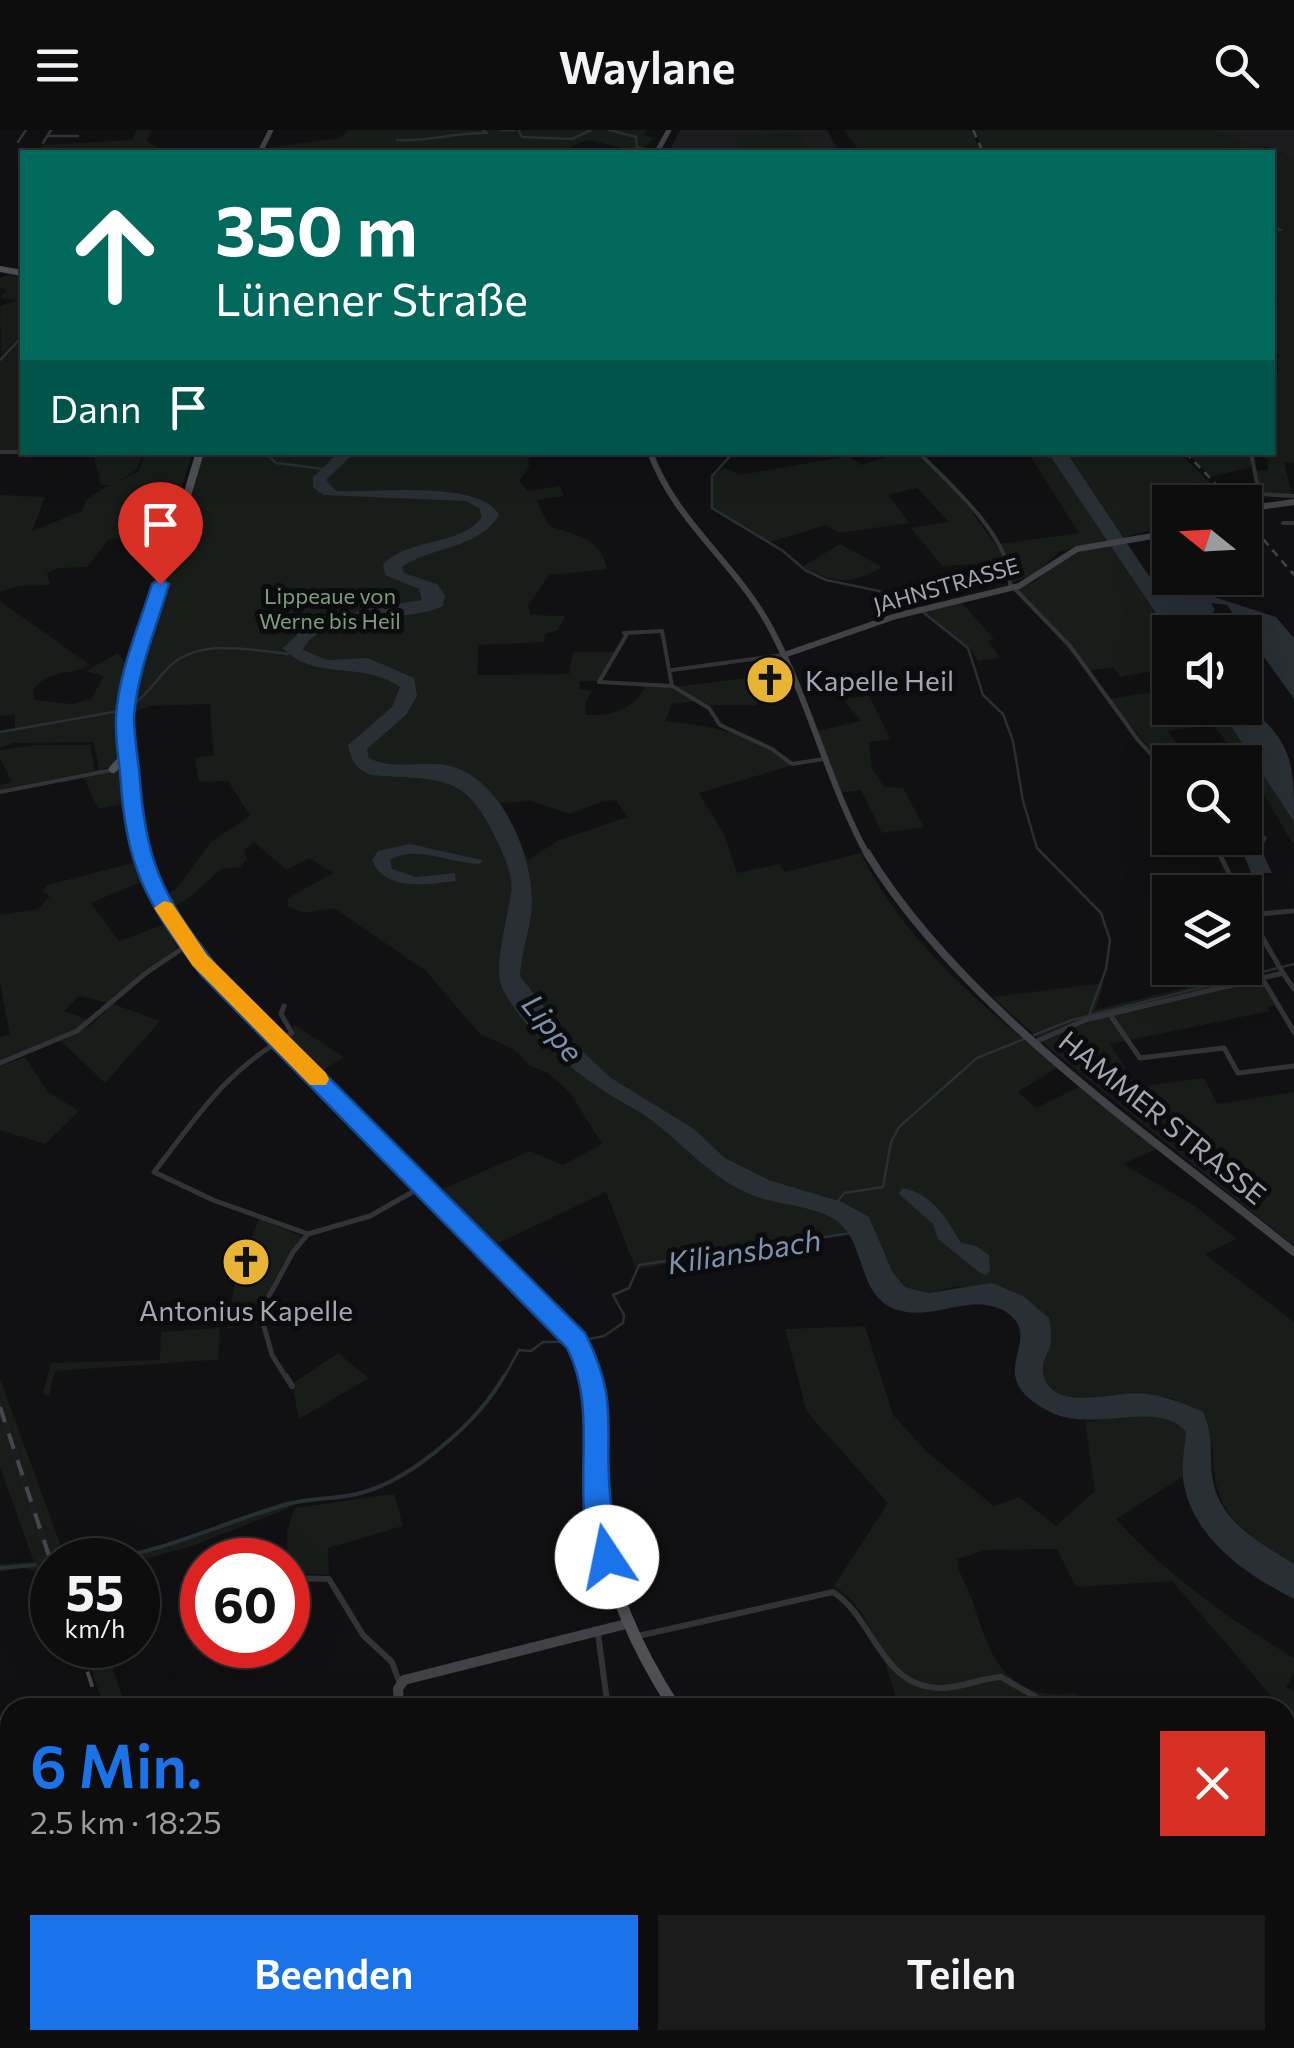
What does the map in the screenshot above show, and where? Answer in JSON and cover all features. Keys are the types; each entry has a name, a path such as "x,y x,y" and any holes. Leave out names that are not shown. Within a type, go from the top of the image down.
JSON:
{"main road":[{"path":"199,455 128,696 126,754 139,854 187,946 572,1335 594,1382 600,1523 630,1622 670,1698"},
{"name":"HAMMER STRASSE","path":"651,455 669,495 742,582 784,654 848,819 882,879 937,948 1035,1042 1294,1252"},
{"path":"1262,505 1293,498"},
{"name":"JAHNSTRASSE","path":"784,654 880,621 1014,588 1034,579 1064,554 1152,535"},
{"path":"113,769 126,754"},
{"path":"399,1698 400,1684 630,1622"}],"street":[{"path":"18,142 26,130"},
{"path":"42,144 51,130"},
{"path":"48,136 78,136"},
{"path":"0,360 20,339"},
{"path":"921,455 969,503 1011,564 1008,582 1070,646 1152,755"},
{"path":"1252,455 1259,494 1293,498"},
{"path":"1283,523 1294,523"},
{"path":"672,686 662,631 625,633 599,682 672,686 709,708 720,724 772,749 792,764 824,759"},
{"path":"672,670 784,654"},
{"path":"0,792 127,767"},
{"path":"1262,913 1292,910"},
{"path":"1262,937 1294,988"},
{"path":"0,1063 77,1031 146,973 187,946"},
{"path":"1283,973 1262,978 1294,1032"},
{"path":"1035,1042 1077,1023 1232,985"},
{"path":"284,1006 281,1014 293,1030 252,1056 225,1080 154,1172 213,1200 308,1234"},
{"path":"1110,1014 1140,1058 1224,1048 1238,1074 1294,1066"},
{"path":"292,1386 272,1355 263,1312 292,1252 308,1234 370,1216 424,1186"},
{"path":"310,1579 329,1579 363,1635 392,1662 400,1684"},
{"path":"636,1637 833,1592 852,1604 874,1647 896,1672 927,1687 944,1688 1001,1677 1038,1698"},
{"path":"597,1631 607,1698"}],"shaded area":[{"path":"680,130 827,130 838,150 670,150"},
{"path":"1213,130 1294,130 1294,160 1269,147 1248,146"},
{"path":"0,1397 48,1538 39,1538 0,1421"}],"green space":[{"path":"137,130 151,130 147,141 161,150 37,150 43,145 132,140"},
{"path":"349,130 647,130 644,135 654,138 642,150 588,140 571,146 571,150 271,150 341,138"},
{"path":"844,130 971,130 980,150 859,150"},
{"path":"974,130 1213,130 1271,150 984,150"},
{"path":"796,132 808,150 741,150 733,137"},
{"path":"1275,151 1294,160 1294,463 1284,462 1292,495 1262,492 1255,470 1267,471 1269,459 1258,455 1275,455 1275,373 1279,373 1276,358 1281,355 1275,354 1275,305 1279,298 1275,296"},
{"path":"20,277 20,337 1,356 0,306 17,300 0,298 7,289 0,288 0,278"},
{"path":"20,341 20,451 0,451 0,361"},
{"path":"94,455 142,455 136,470 116,483 139,471 145,455 191,455 168,533 108,540 87,567 59,568 47,573 50,585 17,586 0,592 0,495 45,497 32,531 82,511 86,500 109,485 101,485"},
{"name":"Lippeaue von Werne bis Heil","path":"202,455 528,455 529,468 519,481 528,491 560,486 564,496 536,500 549,526 593,544 607,569 549,575 528,606 531,615 565,616 558,630 545,634 544,642 479,645 477,675 569,674 573,652 616,652 598,681 580,681 579,689 592,691 585,703 586,715 621,710 635,701 646,686 667,687 695,701 672,704 665,721 732,733 793,765 699,793 725,836 737,873 780,864 785,872 861,853 877,884 921,943 974,997 1058,1067 1018,1092 1036,1108 1081,1086 1157,1149 1123,1164 1195,1206 1237,1239 1205,1254 1294,1322 1294,1564 1245,1531 1224,1506 1214,1471 1213,1448 1175,1399 1140,1394 1081,1398 1055,1392 1046,1384 1042,1372 1051,1342 1049,1318 957,1286 928,1293 905,1287 893,1273 869,1217 842,1202 769,1180 725,1158 708,1142 693,1149 823,1203 848,1231 834,1237 741,1249 640,1269 638,1264 635,1267 606,1192 494,1245 553,1306 567,1303 552,1309 434,1193 530,1151 563,1165 602,1144 570,1093 547,1072 530,1066 515,1050 480,1034 426,971 334,908 304,913 287,906 288,898 333,873 309,858 287,870 254,842 244,850 247,859 240,867 221,869 190,897 171,908 191,941 179,929 162,895 176,890 211,842 250,816 228,781 199,782 195,758 214,755 210,704 151,706 130,713 130,697","holes":["616,800 627,817 559,840 528,860 501,803 531,801 570,814"]},
{"path":"894,455 918,455 956,490 1008,562 942,566 911,528 949,522 917,488 888,495 909,523 839,533 826,525 767,543 711,509 711,476 725,468 740,475 848,456 861,465"},
{"path":"1029,455 1049,455 1157,615 1152,615 1152,671 1120,677 1113,667 1088,671 1016,589 1032,583 1067,554 1107,544 1104,541 1060,551 1036,573 1012,583 1015,567 999,544 1079,533"},
{"path":"1068,455 1182,455 1212,485 1152,485 1152,530 1129,536 1131,540 1126,541"},
{"path":"1189,455 1250,455 1252,467 1211,477"},
{"path":"840,544 882,567 842,580 802,567"},
{"path":"0,601 90,665 46,678 33,690 34,700 72,704 91,699 104,676 86,671 118,653 128,667 118,702 119,757 114,766 99,770 94,742 13,743 0,748 0,731 15,728 15,714 0,716"},
{"path":"962,603 994,639 988,641 1000,658 978,661 971,649 921,612"},
{"path":"754,677 757,705 710,705 674,687"},
{"path":"1152,692 1152,725 1207,725 1168,731 1178,745 1152,745 1152,752 1109,699"},
{"path":"869,696 890,739 869,742 872,768 884,787 903,788 924,827 882,833 861,790 839,793 816,731 861,721 843,699"},
{"path":"1214,725 1230,725 1243,745 1228,745"},
{"path":"90,745 95,771 0,790 0,785 12,782 0,759 0,750"},
{"path":"119,771 123,804 98,809 84,778 61,783 64,780"},
{"path":"1262,773 1294,822 1294,846 1262,791"},
{"path":"133,863 141,882 91,903 119,941 166,924 177,948 109,1003 79,996 64,1011 89,1020 76,1030 0,1060 0,1037 10,1035 0,983 0,915 38,909 50,896 43,891 47,885"},
{"path":"1104,983 1095,1010 1196,985 1262,984 1275,1005 1268,1007 1270,1011 1110,1044 1137,1087 1204,1078 1217,1104 1294,1092 1294,1246 992,997"},
{"path":"113,1004 160,1021 105,1083 61,1041 90,1026"},
{"path":"293,1024 344,1057 320,1072 434,1187 429,1188 284,1043 294,1034"},
{"path":"25,1057 48,1092 79,1111 45,1144 0,1130 0,1066"},
{"path":"259,1218 303,1237 276,1277 261,1324 227,1328 237,1270 251,1270 258,1247 249,1245"},
{"path":"865,1326 893,1415 928,1453 994,1506 1019,1497 1056,1526 1095,1491 1085,1422 1152,1416 1176,1423 1186,1432 1182,1477 1116,1519 1200,1595 1294,1658 1294,1674 1286,1687 1294,1691 1294,1698 1273,1698 1172,1581 1076,1587 1057,1549 986,1550 957,1559 987,1641 1005,1672 1033,1690 1075,1693 1082,1698 896,1698 868,1624 834,1586 888,1503 807,1412 785,1329"},
{"path":"220,1328 218,1358 225,1359 55,1371 49,1396 43,1394 51,1363 160,1360 161,1332"},
{"path":"338,1353 369,1378 299,1419 292,1384"},
{"path":"0,1379 58,1538 48,1538 0,1397"},
{"path":"0,1421 39,1538 30,1538 30,1551 0,1467"},
{"path":"394,1494 403,1526 328,1548 329,1575 310,1574 310,1538 287,1538 295,1508"},
{"path":"290,1500 289,1508 212,1538 186,1538"},
{"path":"180,1540 180,1549 160,1555 160,1547"},
{"path":"30,1562 30,1570 0,1572 0,1564"},
{"path":"91,1668 113,1668 123,1698 101,1698"}],"water":[{"name":"Lippe","path":"336,455 352,455 326,480 336,491 449,492 471,496 499,515 480,535 402,567 404,573 437,584 445,595 443,606 328,628 313,637 303,650 327,660 368,658 414,678 417,696 406,715 367,749 369,758 387,764 445,765 465,772 499,803 522,847 532,894 520,976 569,1039 611,1078 694,1129 725,1158 769,1180 842,1202 869,1217 893,1273 905,1287 928,1293 992,1283 1023,1296 1049,1318 1051,1341 1043,1372 1050,1387 1060,1394 1085,1398 1145,1394 1203,1412 1210,1435 1215,1490 1241,1528 1294,1564 1294,1599 1239,1565 1197,1519 1183,1479 1186,1432 1174,1422 1143,1417 1086,1420 1050,1412 1018,1385 1015,1372 1020,1336 1018,1325 1009,1314 981,1304 922,1312 892,1308 873,1291 853,1242 837,1221 817,1211 756,1197 732,1185 648,1118 571,1067 522,1018 500,981 511,881 486,820 462,791 449,784 371,775 355,764 348,745 392,707 400,687 370,674 309,665 283,648 307,625 375,607 422,600 419,589 385,575 383,564 407,549 472,527 482,517 479,508 466,501 323,495 313,487 313,477"},
{"path":"1049,455 1068,455 1152,577 1152,595 1208,595 1276,617 1294,638 1294,699 1262,654 1262,615 1234,615 1227,605 1211,603 1215,610 1211,615 1157,615"},
{"path":"1262,719 1282,743 1291,770 1294,822 1262,773 1262,745 1243,745 1230,725 1262,725"},
{"path":"410,844 482,860 480,864 411,854 390,860 392,869 416,877 455,873 456,881 408,884 387,878 372,860 378,851"},
{"path":"1262,851 1272,873 1251,873 1244,855 1262,855"},
{"path":"902,1188 930,1201 961,1243 976,1246 989,1255 990,1271 986,1275 979,1272 938,1239 933,1224 899,1194"}],"waterway":[{"path":"397,140 487,133 483,130"},
{"path":"502,130 514,130"},
{"path":"518,130 522,137 572,139 591,130"},
{"path":"609,130 636,137 637,147 648,150"},
{"path":"1275,229 1281,230"},
{"path":"268,455 276,463 323,469"},
{"path":"731,455 712,476 712,508 783,551 805,570 826,580 889,593 919,608"},
{"path":"924,613 968,648 983,695 1003,714 1013,741 1023,801 1037,848 1101,913 1110,940 1106,969 1089,1015"},
{"path":"132,705 171,665 197,651 227,648 288,654"},
{"path":"0,732 119,711"},
{"path":"1034,1035 1072,1020 1294,964"},
{"path":"838,1201 844,1193 883,1187 891,1142 899,1127 977,1058 1024,1039"},
{"name":"Kiliansbach","path":"579,1341 604,1336 623,1323 624,1315 613,1295 629,1288 639,1265 851,1233"},
{"name":"Kiliansbach","path":"503,1379 519,1350 531,1351 543,1342 571,1342"},
{"name":"Kiliansbach","path":"160,1547 288,1504 355,1495 383,1485 423,1461 462,1429 504,1376"},
{"name":"Kiliansbach","path":"0,1568 30,1565"}],"railway":[{"path":"973,130 982,150"},
{"path":"1188,455 1217,485"},
{"path":"1262,538 1294,575"},
{"path":"0,1407 43,1538"},
{"path":"86,1668 96,1698"}],"slow traffic":[{"path":"164,908 199,960 318,1079"}],"place":[{"name":"Kapelle Heil","path":"770,680"},
{"name":"Antonius Kapelle","path":"246,1262"}],"route":[{"path":"160,584 125,717 134,827 139,854 152,884 172,923 208,970 576,1341 589,1366 598,1405 597,1501 607,1557"}]}
